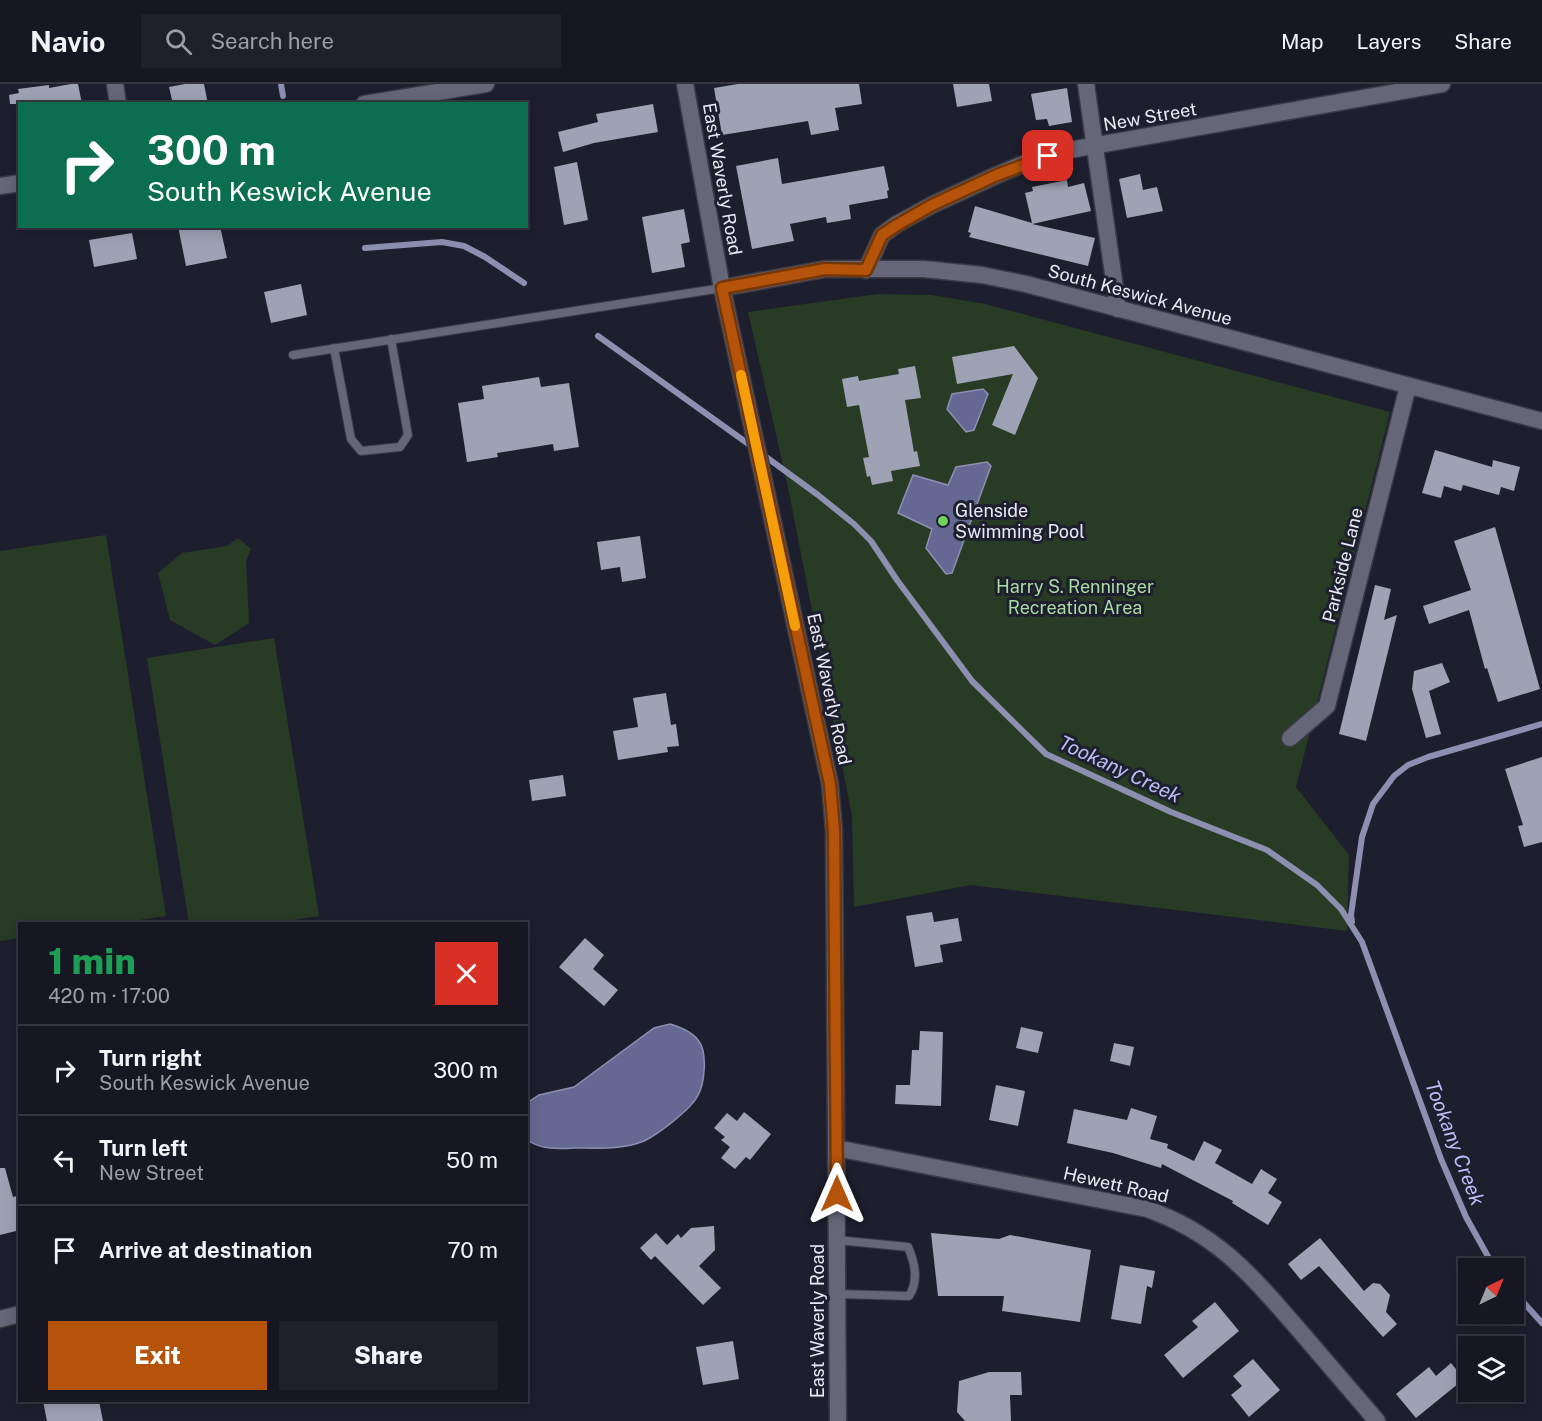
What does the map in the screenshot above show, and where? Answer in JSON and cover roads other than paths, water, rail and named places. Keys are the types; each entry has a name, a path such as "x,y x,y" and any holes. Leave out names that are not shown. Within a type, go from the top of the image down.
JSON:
{"street":[{"path":"115,84 118,102"},
{"path":"376,102 486,84"},
{"name":"East Waverly Road","path":"685,84 722,288 832,805 838,1421"},
{"path":"1086,84 1118,309"},
{"name":"New Street","path":"866,270 882,235 917,213 1023,164 1064,151 1442,84"},
{"path":"0,186 18,183"},
{"name":"South Keswick Avenue","path":"722,288 825,269 924,269 982,274 1542,421"},
{"name":"Parkside Lane","path":"1290,738 1328,706 1408,386"},
{"name":"Hewett Road","path":"836,1148 1146,1209 1187,1226 1209,1239 1251,1274 1377,1421"},
{"path":"0,1319 18,1314"}],"lane":[{"path":"293,355 722,288"},
{"path":"334,348 351,439 361,451 399,447 408,435 391,339"},
{"path":"837,1240 908,1247 914,1261 915,1287 909,1296 837,1294"}],"water":[{"path":"983,389 988,394 974,430 966,432 947,409 952,394"},
{"name":"Glenside Swimming Pool","path":"987,462 991,466 952,573 946,574 926,548 932,529 898,513 913,475 948,485 956,467"},
{"path":"670,1024 685,1030 701,1045 704,1060 700,1091 688,1109 657,1133 636,1144 601,1148 550,1148 538,1146 528,1141 528,1102 539,1095 574,1087 654,1028"}],"waterway":[{"name":"Tookany Creek","path":"281,84 283,96"},
{"name":"Tookany Creek","path":"365,248 442,242 464,246 524,283"},
{"name":"Tookany Creek","path":"598,336 754,448"},
{"name":"Tookany Creek","path":"762,454 818,495 871,541 972,681 1046,754 1171,812 1267,850 1317,885 1341,909 1362,942 1441,1159 1466,1217 1489,1258"},
{"path":"1352,922 1351,915 1362,837 1373,804 1394,776 1408,765 1428,757 1542,724"},
{"name":"Tookany Creek","path":"1524,1303 1542,1323"}],"place":[{"name":"Glenside Swimming Pool","path":"943,521"}],"park label":[{"name":"Harry S. Renninger Recreation Area","path":"1075,597"}]}
